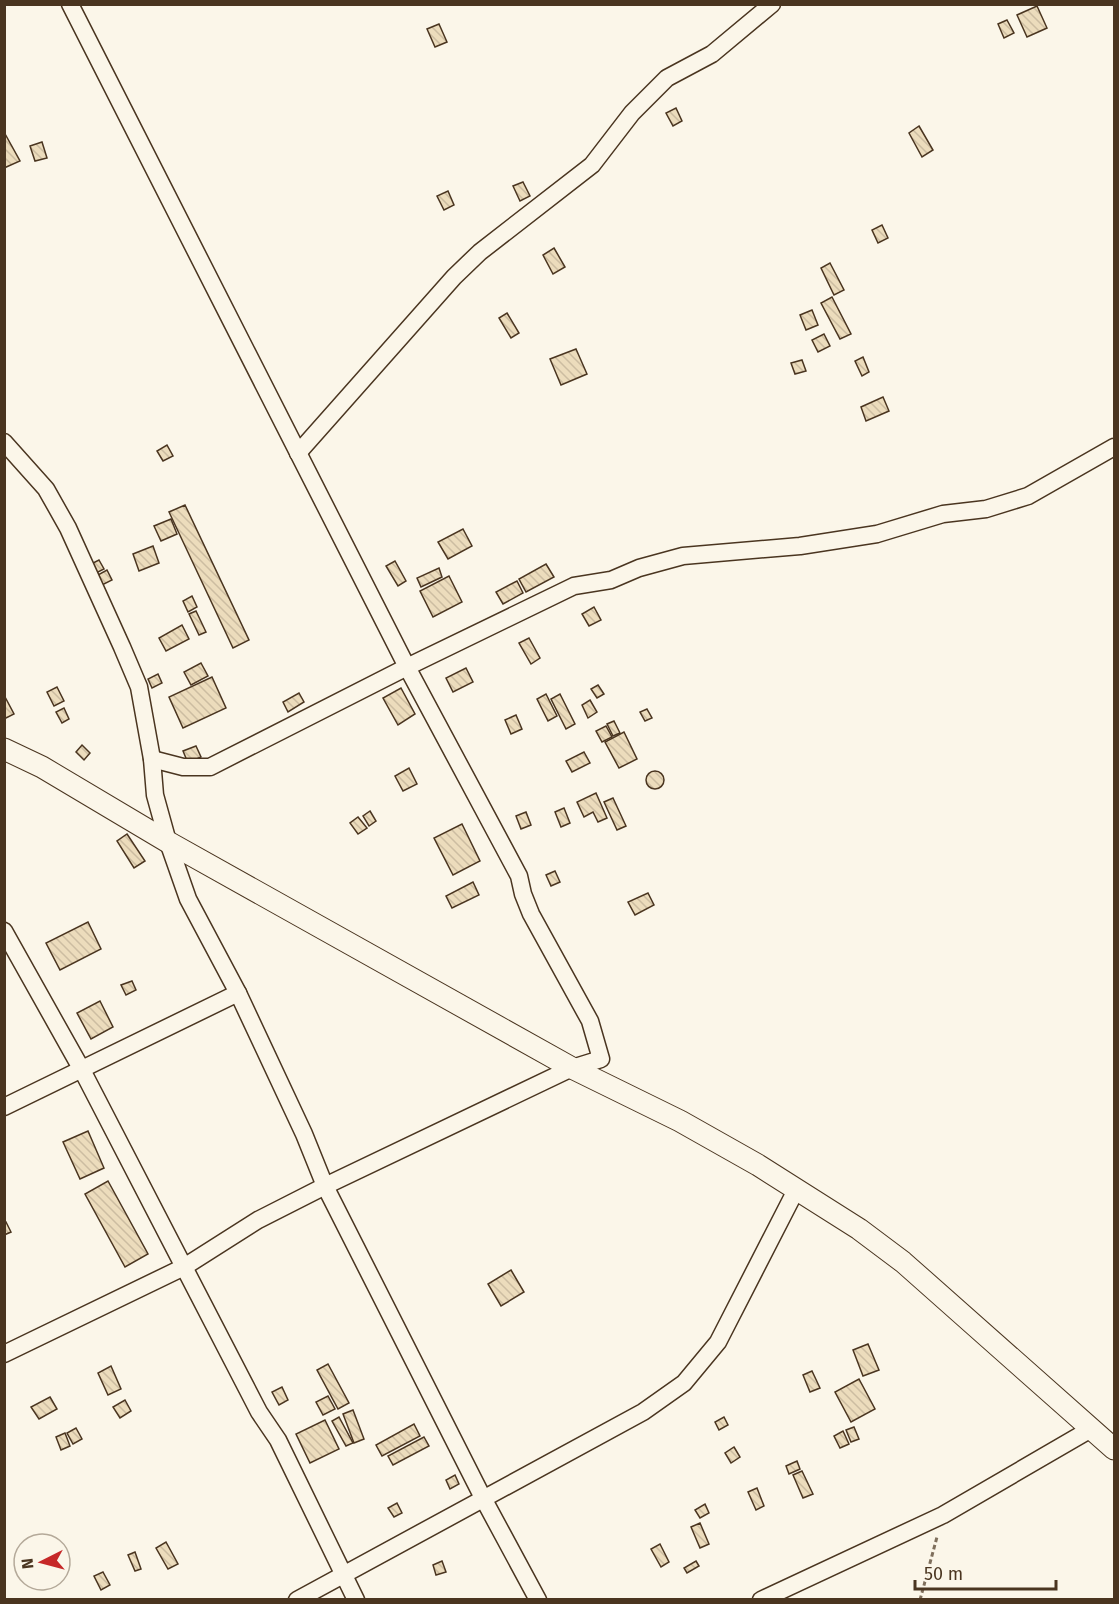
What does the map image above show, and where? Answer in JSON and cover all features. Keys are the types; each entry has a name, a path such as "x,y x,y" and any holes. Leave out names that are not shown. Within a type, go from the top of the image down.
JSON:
{"street":[{"path":"4,1354 184,1267 258,1220 325,1186 572,1068 601,1059 590,1021 531,914 519,876 407,667 70,4"},
{"path":"298,453 454,277 480,252 592,165 632,113 667,78 712,54 772,4"},
{"path":"4,442 45,489 68,528 97,588 139,687 152,759 155,795 168,842 188,899 238,993 304,1134 325,1186 483,1498 538,1599"},
{"path":"152,759 183,767 210,767 407,667 574,586 611,580 639,568 683,556 800,546 877,534 943,514 986,508 1028,496 1114,447"},
{"path":"4,749 42,767 168,842 572,1068 680,1121 758,1165 859,1229 903,1262 1114,1449"},
{"path":"4,932 81,1070 259,1412 278,1440 356,1599"},
{"path":"4,1107 238,993"},
{"path":"297,1599 643,1412 684,1383 717,1342 796,1190"},
{"path":"761,1599 943,1515 1091,1429"}],"path":[{"path":"920,1599 943,1515"}],"building":[{"path":"1037,6 1047,28 1027,37 1017,15"},
{"path":"1007,20 1014,33 1004,38 998,24"},
{"path":"439,24 447,42 435,47 427,29"},
{"path":"676,108 682,121 673,126 666,113"},
{"path":"919,126 933,150 922,157 909,133"},
{"path":"4,132 20,161 4,168"},
{"path":"42,142 47,158 35,161 30,146"},
{"path":"523,182 530,196 520,201 513,186"},
{"path":"448,191 454,205 444,210 437,196"},
{"path":"882,225 888,238 878,243 872,230"},
{"path":"554,248 565,267 553,274 543,255"},
{"path":"830,263 844,290 834,295 821,268"},
{"path":"832,297 851,334 840,339 821,303"},
{"path":"812,310 818,325 806,330 800,315"},
{"path":"507,313 519,333 511,338 499,318"},
{"path":"824,334 830,346 818,352 812,340"},
{"path":"576,349 587,374 561,385 550,359"},
{"path":"863,357 869,372 862,376 855,361"},
{"path":"802,360 806,371 795,374 791,363"},
{"path":"883,397 889,411 866,421 861,407"},
{"path":"167,445 173,456 163,461 157,451"},
{"path":"185,505 249,640 233,648 169,512"},
{"path":"171,519 177,534 161,541 154,526"},
{"path":"463,529 472,546 448,559 438,542"},
{"path":"153,546 159,563 139,571 133,554"},
{"path":"99,560 104,569 94,574 89,565"},
{"path":"395,561 406,581 398,586 386,566"},
{"path":"546,564 554,577 526,592 519,579"},
{"path":"439,568 442,577 421,587 417,578"},
{"path":"107,570 112,580 100,586 96,576"},
{"path":"449,576 462,602 433,617 420,591"},
{"path":"517,581 523,593 503,604 496,592"},
{"path":"192,596 197,607 188,612 183,601"},
{"path":"594,607 601,620 589,626 582,614"},
{"path":"196,611 206,632 199,635 189,614"},
{"path":"182,625 189,639 166,651 159,638"},
{"path":"529,638 540,658 531,664 519,643"},
{"path":"201,663 208,676 191,685 184,672"},
{"path":"466,668 473,682 453,692 446,678"},
{"path":"158,674 162,683 152,688 148,679"},
{"path":"212,677 226,708 183,728 169,697"},
{"path":"598,685 604,694 597,698 591,689"},
{"path":"57,687 64,701 54,706 47,692"},
{"path":"401,688 415,714 398,725 383,698"},
{"path":"299,693 304,702 288,712 283,702"},
{"path":"546,694 557,716 548,721 537,699"},
{"path":"560,694 575,724 566,729 551,699"},
{"path":"4,695 14,714 4,719"},
{"path":"590,700 597,712 588,718 582,705"},
{"path":"64,708 69,719 62,723 56,712"},
{"path":"647,709 652,718 645,721 640,712"},
{"path":"516,715 522,729 511,734 505,720"},
{"path":"614,721 620,733 613,736 607,724"},
{"path":"606,726 612,737 602,742 596,731"},
{"path":"624,732 637,759 619,768 605,742"},
{"path":"82,745 90,753 84,760 76,752"},
{"path":"196,746 201,757 188,763 183,751"},
{"path":"584,752 590,763 572,772 566,761"},
{"path":"409,768 417,784 403,791 395,776"},
{"path":"655,771 661,774 664,780 661,786 655,789 649,786 646,780 649,774"},
{"path":"596,793 607,818 598,822 593,812 584,817 577,802"},
{"path":"613,798 626,826 617,830 604,802"},
{"path":"564,808 570,823 561,827 555,812"},
{"path":"370,811 376,821 369,826 363,816"},
{"path":"526,812 531,825 521,829 516,816"},
{"path":"358,817 367,828 358,834 350,823"},
{"path":"462,824 480,861 453,875 434,838"},
{"path":"127,834 145,861 134,868 117,841"},
{"path":"555,871 560,882 551,886 546,875"},
{"path":"473,882 479,895 452,908 446,896"},
{"path":"648,893 654,905 635,915 628,902"},
{"path":"88,922 101,949 60,970 46,943"},
{"path":"132,981 136,990 126,995 121,985"},
{"path":"100,1001 113,1027 91,1039 77,1013"},
{"path":"88,1131 104,1168 80,1179 63,1142"},
{"path":"108,1181 148,1254 125,1267 85,1194"},
{"path":"6,1222 11,1232 4,1235 4,1223"},
{"path":"511,1270 524,1292 501,1306 488,1284"},
{"path":"868,1344 879,1370 863,1376 853,1350"},
{"path":"328,1364 349,1403 338,1409 317,1370"},
{"path":"111,1366 121,1389 108,1395 98,1373"},
{"path":"812,1371 820,1388 810,1392 803,1375"},
{"path":"859,1379 875,1409 851,1422 835,1392"},
{"path":"282,1387 288,1400 279,1405 272,1392"},
{"path":"328,1396 335,1409 323,1415 316,1402"},
{"path":"50,1397 57,1409 39,1419 31,1407"},
{"path":"125,1400 131,1411 120,1418 113,1407"},
{"path":"353,1410 364,1439 354,1443 343,1414"},
{"path":"339,1417 353,1443 346,1446 332,1421"},
{"path":"724,1417 728,1425 719,1430 715,1422"},
{"path":"325,1420 339,1449 310,1463 296,1434"},
{"path":"414,1424 420,1436 382,1456 376,1445"},
{"path":"854,1427 859,1439 851,1442 846,1430"},
{"path":"76,1428 82,1439 73,1444 67,1433"},
{"path":"843,1431 849,1444 840,1448 834,1436"},
{"path":"65,1433 70,1446 61,1450 56,1437"},
{"path":"424,1437 429,1446 393,1465 388,1456"},
{"path":"734,1447 740,1457 731,1463 725,1453"},
{"path":"797,1461 800,1469 789,1474 786,1466"},
{"path":"802,1471 813,1494 803,1498 793,1475"},
{"path":"455,1475 459,1484 450,1489 446,1480"},
{"path":"757,1488 764,1506 756,1510 748,1492"},
{"path":"397,1503 402,1513 394,1517 388,1508"},
{"path":"705,1504 709,1513 700,1518 695,1510"},
{"path":"700,1523 709,1544 700,1548 691,1527"},
{"path":"166,1542 178,1564 168,1569 156,1548"},
{"path":"660,1544 669,1562 661,1567 651,1549"},
{"path":"135,1552 141,1569 135,1571 128,1555"},
{"path":"442,1561 446,1572 436,1575 433,1565"},
{"path":"696,1561 699,1566 687,1573 684,1568"},
{"path":"103,1572 110,1585 101,1590 94,1576"}]}
